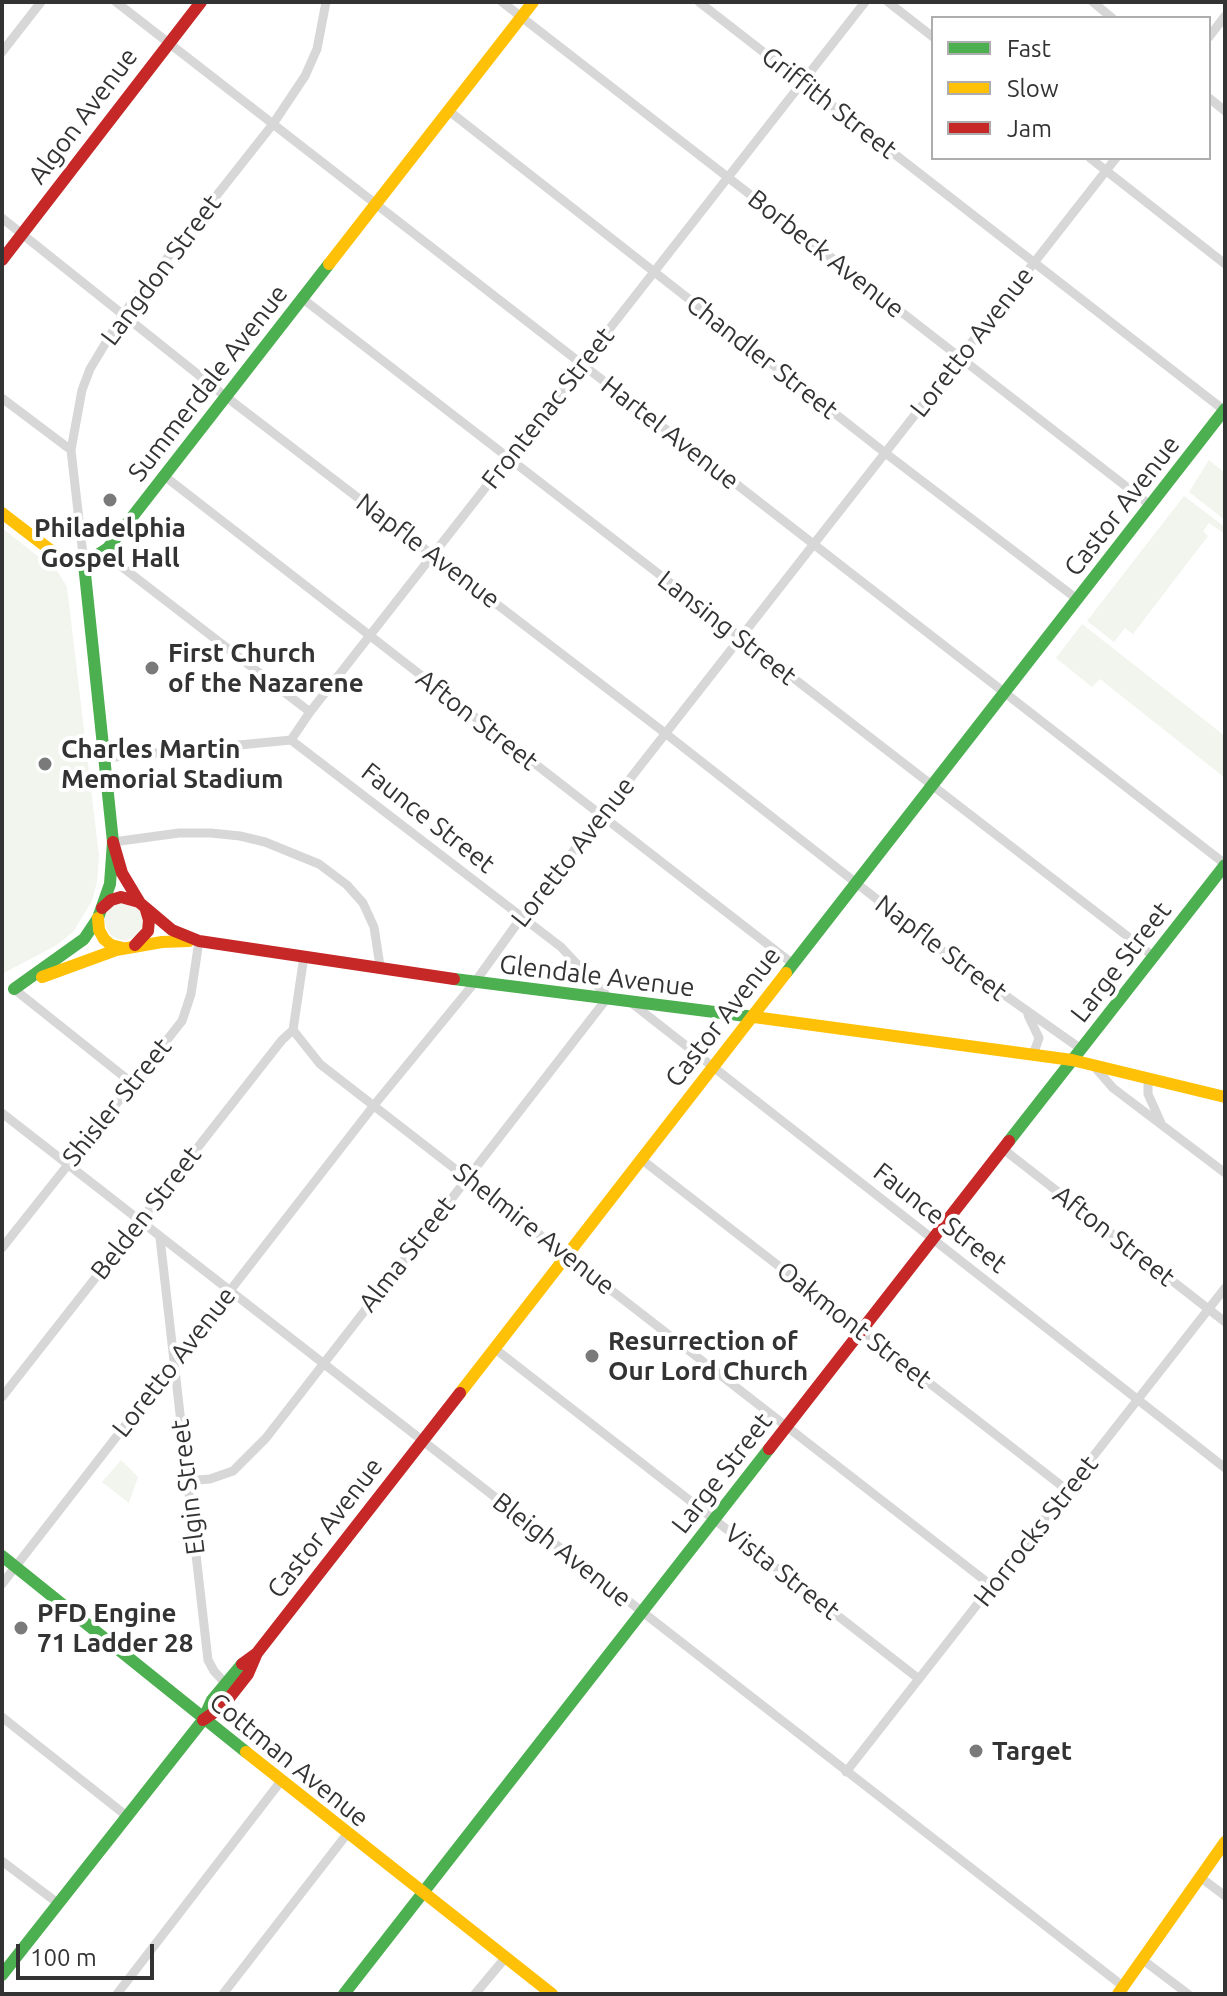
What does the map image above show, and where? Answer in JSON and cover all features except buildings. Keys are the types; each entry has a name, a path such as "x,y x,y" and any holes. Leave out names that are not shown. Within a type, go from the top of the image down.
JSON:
{"street":[{"path":"2,52 41,2"},
{"name":"Hartel Avenue","path":"116,2 1225,865"},
{"name":"Algon Avenue","path":"2,260 201,2"},
{"name":"Langdon Street","path":"84,564 71,450 82,390 90,369 123,314 273,124 305,76 317,49 326,2"},
{"name":"Borbeck Avenue","path":"502,2 1150,505"},
{"name":"Summerdale Avenue","path":"84,564 104,553 533,2"},
{"name":"Griffith Street","path":"699,2 1225,410"},
{"name":"Frontenac Street","path":"291,740 865,2"},
{"path":"888,2 931,35"},
{"path":"1093,2 1110,16"},
{"path":"1211,34 1225,16"},
{"name":"Chandler Street","path":"449,111 1077,599"},
{"path":"1092,160 1225,264"},
{"name":"Loretto Avenue","path":"2,1584 1114,160"},
{"name":"Napfle Avenue","path":"2,218 225,396 856,883"},
{"name":"Lansing Street","path":"303,299 1153,956"},
{"path":"2,398 71,450"},
{"name":"Castor Avenue","path":"203,1720 222,1707 231,1696 248,1674 257,1653 421,1440 1225,410"},
{"name":"Afton Street","path":"163,475 793,964"},
{"path":"2,513 66,562 84,564 113,842 122,873 149,916 148,931 142,941 127,948 111,945 99,930 99,916 110,884 113,842"},
{"path":"104,553 310,712"},
{"path":"104,758 291,740"},
{"name":"Faunce Street","path":"291,740 561,947 608,997"},
{"path":"113,842 179,833 211,833 240,836 299,854 319,864 347,885 363,903 374,927 380,966"},
{"name":"Large Street","path":"344,1994 1225,865"},
{"name":"Napfle Street","path":"856,883 948,955 1081,1049"},
{"path":"132,1083 8,992 76,946 106,904 116,898 128,897 143,905"},
{"name":"Glendale Avenue","path":"143,905 172,930 199,941"},
{"name":"Glendale Avenue","path":"8,992 84,960 127,948 174,941 199,941 475,982 1072,1060 1225,1097"},
{"name":"Shisler Street","path":"2,1248 182,1021 188,1010 199,941"},
{"path":"293,1030 304,956"},
{"name":"Alma Street","path":"186,1481 219,1477 233,1471 273,1429 608,997"},
{"name":"Faunce Street","path":"629,1001 1225,1468"},
{"name":"Napfle Street","path":"1026,1012 1039,1038 1033,1055"},
{"name":"Shelmire Avenue","path":"293,1030 320,1064 992,1586"},
{"name":"Belden Street","path":"2,1397 282,1040 293,1030"},
{"path":"1093,1065 1113,1088 1225,1173"},
{"path":"1148,1078 1148,1094 1162,1126"},
{"name":"Bleigh Avenue","path":"2,1113 1121,1990"},
{"name":"Afton Street","path":"1003,1149 1225,1322"},
{"name":"Oakmont Street","path":"641,1159 1067,1490"},
{"name":"Elgin Street","path":"160,1238 208,1660 225,1683"},
{"name":"Horrocks Street","path":"846,1772 1225,1288"},
{"name":"Vista Street","path":"494,1348 919,1679"},
{"name":"Cottman Avenue","path":"2,1556 203,1720 552,1994"},
{"name":"Castor Avenue","path":"2,1975 203,1720 212,1700 225,1683 238,1667 257,1653"},
{"path":"2,1717 128,1817"},
{"path":"117,1994 281,1781"},
{"path":"223,1994 347,1834"},
{"path":"1121,1990 1225,1842"},
{"path":"2,1861 59,1904"},
{"path":"1200,1877 1225,1896"},
{"path":"475,1994 506,1957"},
{"path":"1143,1960 1188,1994"}],"shaded area":[{"path":"1209,460 1225,473 1225,520 1189,492"},
{"path":"1184,496 1225,530 1223,533 1209,523 1203,531 1208,536 1133,634 1125,628 1114,642 1087,621"},
{"name":"Charles Martin Memorial Stadium","path":"2,528 58,572 67,587 99,856 92,901 73,932 57,945 2,974"},
{"path":"1082,624 1225,736 1225,778 1100,679 1092,687 1056,658"},
{"path":"124,902 138,907 143,921 138,935 124,940 110,935 105,921 110,907"},
{"path":"121,1460 138,1477 129,1503 102,1482"}],"traffic: fast":[{"path":"84,564 108,548 329,264"},
{"path":"786,973 1225,409"},
{"path":"14,989 84,939 98,918 110,884 113,842 84,564"},
{"path":"1009,1141 1225,865"},
{"path":"454,979 754,1017"},
{"path":"344,1994 769,1449"},
{"path":"2,1556 246,1752"},
{"path":"2,1975 203,1720 212,1700 242,1664"}],"traffic: slow":[{"path":"329,264 533,2"},
{"path":"2,513 66,562 84,564"},
{"path":"98,918 104,939 111,945 123,948"},
{"path":"42,977 116,950 189,941"},
{"path":"460,1393 786,973"},
{"path":"754,1017 1072,1060 1225,1097"},
{"path":"246,1752 552,1994"},
{"path":"1118,1994 1225,1842"}],"traffic: jam":[{"path":"2,260 201,2"},
{"path":"113,842 122,873 140,903 172,930 199,941 454,979"},
{"path":"102,908 111,900 121,897 139,902"},
{"path":"135,945 148,931 146,910"},
{"path":"769,1449 1009,1141"},
{"path":"242,1664 257,1653 460,1393"},
{"path":"203,1720 222,1707 248,1674 257,1653"}],"place":[{"name":"Philadelphia Gospel Hall","path":"110,500"},
{"name":"First Church of the Nazarene","path":"152,668"},
{"name":"Charles Martin Memorial Stadium","path":"45,764"},
{"name":"Resurrection of Our Lord Church","path":"592,1356"},
{"name":"PFD Engine 71 Ladder 28","path":"21,1628"},
{"name":"Target","path":"976,1751"}]}
